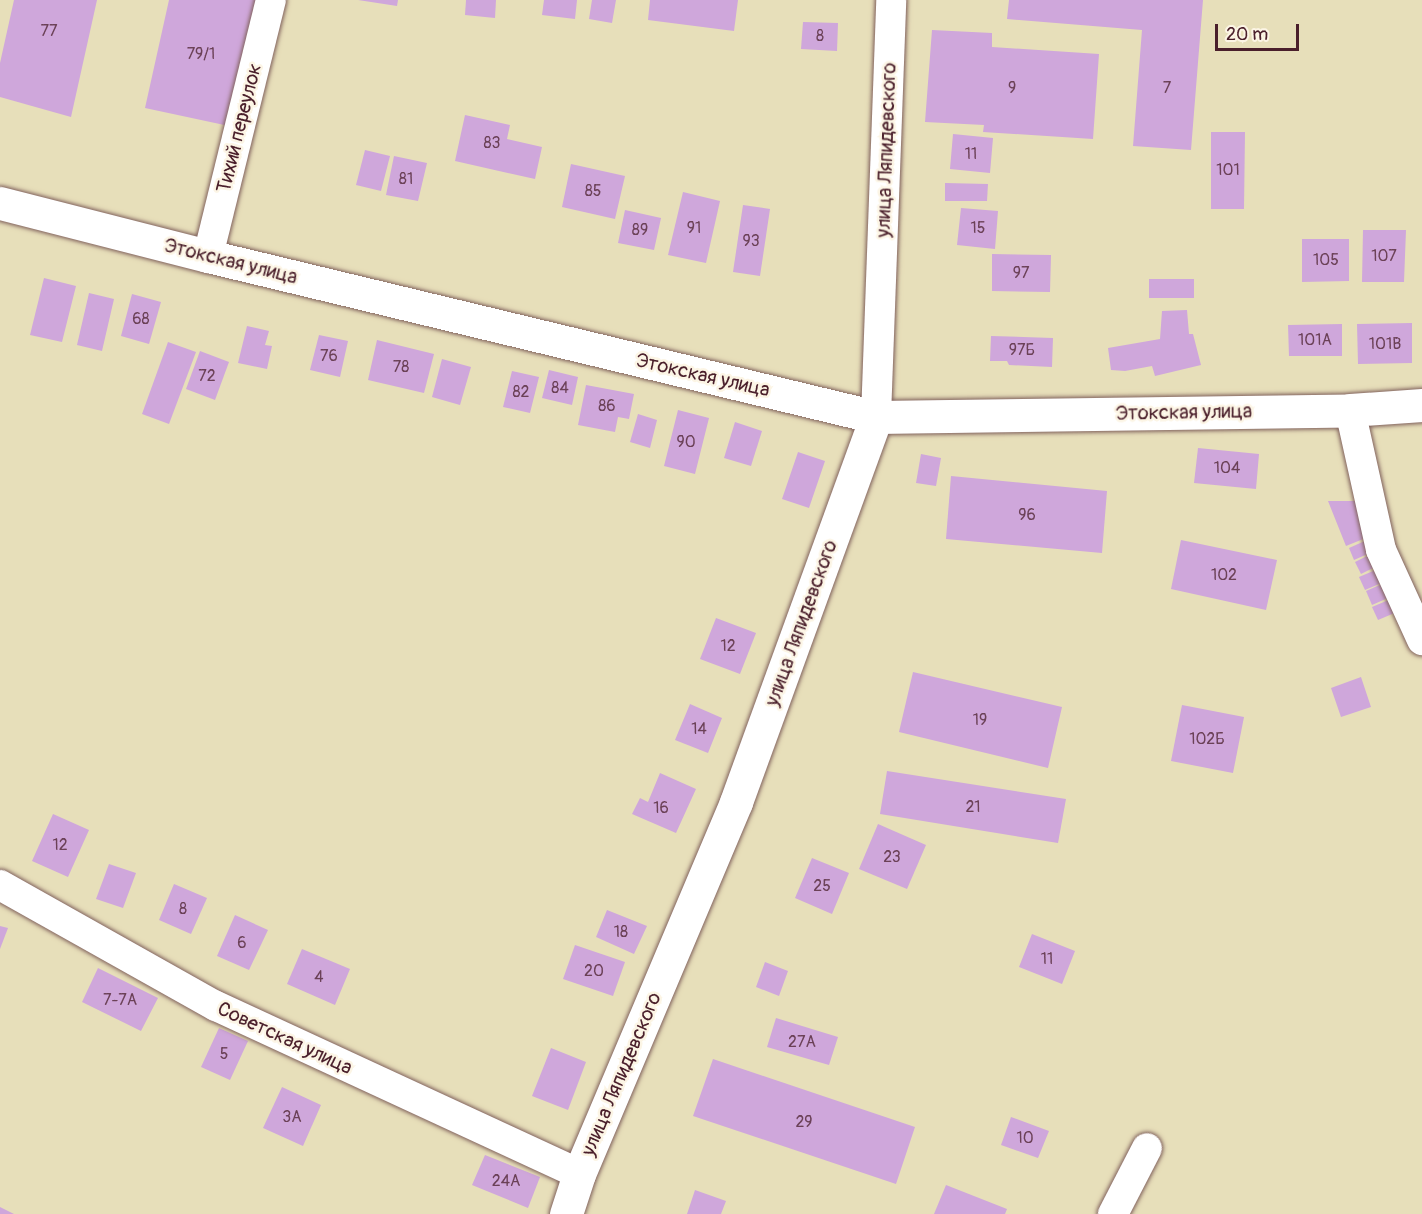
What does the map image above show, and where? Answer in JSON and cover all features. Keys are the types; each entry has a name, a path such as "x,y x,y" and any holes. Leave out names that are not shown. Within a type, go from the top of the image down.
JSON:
{"main road":[{"name":"Этокская улица","path":"0,203 208,256 876,417 1350,410 1422,405"},
{"name":"улица Ляпидевского","path":"566,1214 579,1174 735,802 876,417"}],"street":[{"name":"Тихий переулок","path":"208,256 271,0"},
{"name":"улица Ляпидевского","path":"876,417 891,0"},
{"path":"1350,410 1381,550 1422,640"},
{"name":"Советская улица","path":"0,885 216,1006 579,1174"},
{"path":"1113,1214 1147,1148"}],"building":[{"path":"14,0 97,0 71,117 0,97 0,63"},
{"path":"169,0 258,0 229,126 145,108"},
{"path":"358,0 398,0 397,6"},
{"path":"466,0 496,0 495,18 465,15"},
{"path":"544,0 577,0 575,19 542,15"},
{"path":"592,0 616,0 612,23 589,19"},
{"path":"650,0 738,0 734,31 648,20"},
{"path":"1009,0 1203,0 1191,150 1133,146 1142,30 1007,19"},
{"path":"803,22 838,23 837,51 801,49"},
{"path":"932,30 992,33 992,47 1099,54 1093,139 983,132 984,125 925,122"},
{"path":"465,115 510,125 507,139 542,147 535,179 455,161"},
{"path":"1211,132 1245,132 1244,209 1211,209"},
{"path":"953,134 993,138 990,173 950,169"},
{"path":"365,150 390,156 381,191 356,185"},
{"path":"394,156 427,163 418,201 386,195"},
{"path":"571,164 625,176 615,219 562,207"},
{"path":"945,183 988,184 987,201 945,201"},
{"path":"683,192 720,201 706,263 668,255"},
{"path":"743,205 770,209 760,276 733,272"},
{"path":"961,208 998,211 995,249 957,245"},
{"path":"625,210 661,218 654,250 618,243"},
{"path":"1363,230 1406,230 1404,282 1362,282"},
{"path":"1302,239 1349,239 1349,281 1302,282"},
{"path":"992,254 1051,255 1050,292 992,291"},
{"path":"44,278 76,286 62,342 30,335"},
{"path":"1149,279 1194,279 1194,298 1149,298"},
{"path":"89,293 114,299 102,351 77,345"},
{"path":"132,294 161,302 149,344 121,336"},
{"path":"1187,310 1189,334 1193,334 1201,365 1155,376 1152,366 1125,371 1111,370 1108,348 1160,339 1162,311"},
{"path":"1412,323 1412,363 1358,364 1357,324"},
{"path":"1342,324 1342,356 1289,356 1288,325"},
{"path":"247,326 269,331 265,345 272,346 267,369 238,363"},
{"path":"319,335 348,341 340,377 310,370"},
{"path":"991,336 1053,338 1052,367 1009,365 1007,361 990,361"},
{"path":"377,340 434,354 424,393 368,380"},
{"path":"168,342 196,352 169,424 142,414"},
{"path":"200,351 229,362 215,400 186,389"},
{"path":"442,359 471,367 460,405 432,397"},
{"path":"549,370 578,377 572,405 542,398"},
{"path":"512,371 539,377 530,413 503,407"},
{"path":"586,385 634,394 629,419 618,417 615,432 578,425"},
{"path":"678,410 709,418 695,474 664,466"},
{"path":"638,414 657,420 650,448 630,442"},
{"path":"735,422 762,431 751,466 724,458"},
{"path":"1198,448 1259,454 1256,489 1194,483"},
{"path":"798,452 825,461 809,508 782,499"},
{"path":"921,454 941,458 936,486 916,483"},
{"path":"951,476 1107,491 1102,553 946,539"},
{"path":"1328,501 1359,501 1373,535 1346,546"},
{"path":"1374,537 1379,549 1354,560 1349,548"},
{"path":"1181,540 1277,560 1266,610 1171,589"},
{"path":"1379,550 1385,562 1361,574 1355,562"},
{"path":"1385,566 1391,579 1365,590 1359,577"},
{"path":"1391,580 1397,594 1372,605 1366,591"},
{"path":"1398,596 1404,609 1378,620 1372,607"},
{"path":"716,618 756,633 740,674 700,659"},
{"path":"913,672 1062,707 1048,768 899,732"},
{"path":"1361,677 1371,707 1341,717 1331,688"},
{"path":"690,704 722,718 708,753 675,740"},
{"path":"1182,705 1244,717 1233,773 1171,761"},
{"path":"887,771 1066,799 1058,843 880,814"},
{"path":"660,773 696,789 676,833 632,814 640,798 648,802"},
{"path":"53,814 89,830 68,877 32,861"},
{"path":"878,824 926,845 907,889 859,869"},
{"path":"812,858 849,873 832,914 795,898"},
{"path":"109,864 136,873 123,908 96,899"},
{"path":"174,884 207,898 191,934 159,920"},
{"path":"607,910 647,926 634,954 596,937"},
{"path":"235,915 268,930 249,970 217,956"},
{"path":"0,926 8,928 0,949"},
{"path":"1032,934 1075,951 1062,984 1019,967"},
{"path":"575,945 625,962 613,996 563,979"},
{"path":"302,949 350,969 335,1005 287,984"},
{"path":"765,962 788,971 779,996 756,987"},
{"path":"98,968 158,998 141,1031 82,1002"},
{"path":"776,1018 838,1037 829,1065 767,1047"},
{"path":"219,1028 248,1041 230,1080 201,1067"},
{"path":"551,1048 586,1062 568,1110 532,1096"},
{"path":"713,1059 915,1127 896,1184 693,1116"},
{"path":"282,1087 321,1105 303,1146 263,1128"},
{"path":"1011,1117 1049,1131 1038,1158 1001,1145"},
{"path":"485,1155 540,1177 528,1208 472,1185"},
{"path":"946,1185 1007,1209 1005,1214 934,1214"},
{"path":"695,1190 726,1201 721,1214 687,1214"},
{"path":"0,1207 14,1214 0,1214"}]}
